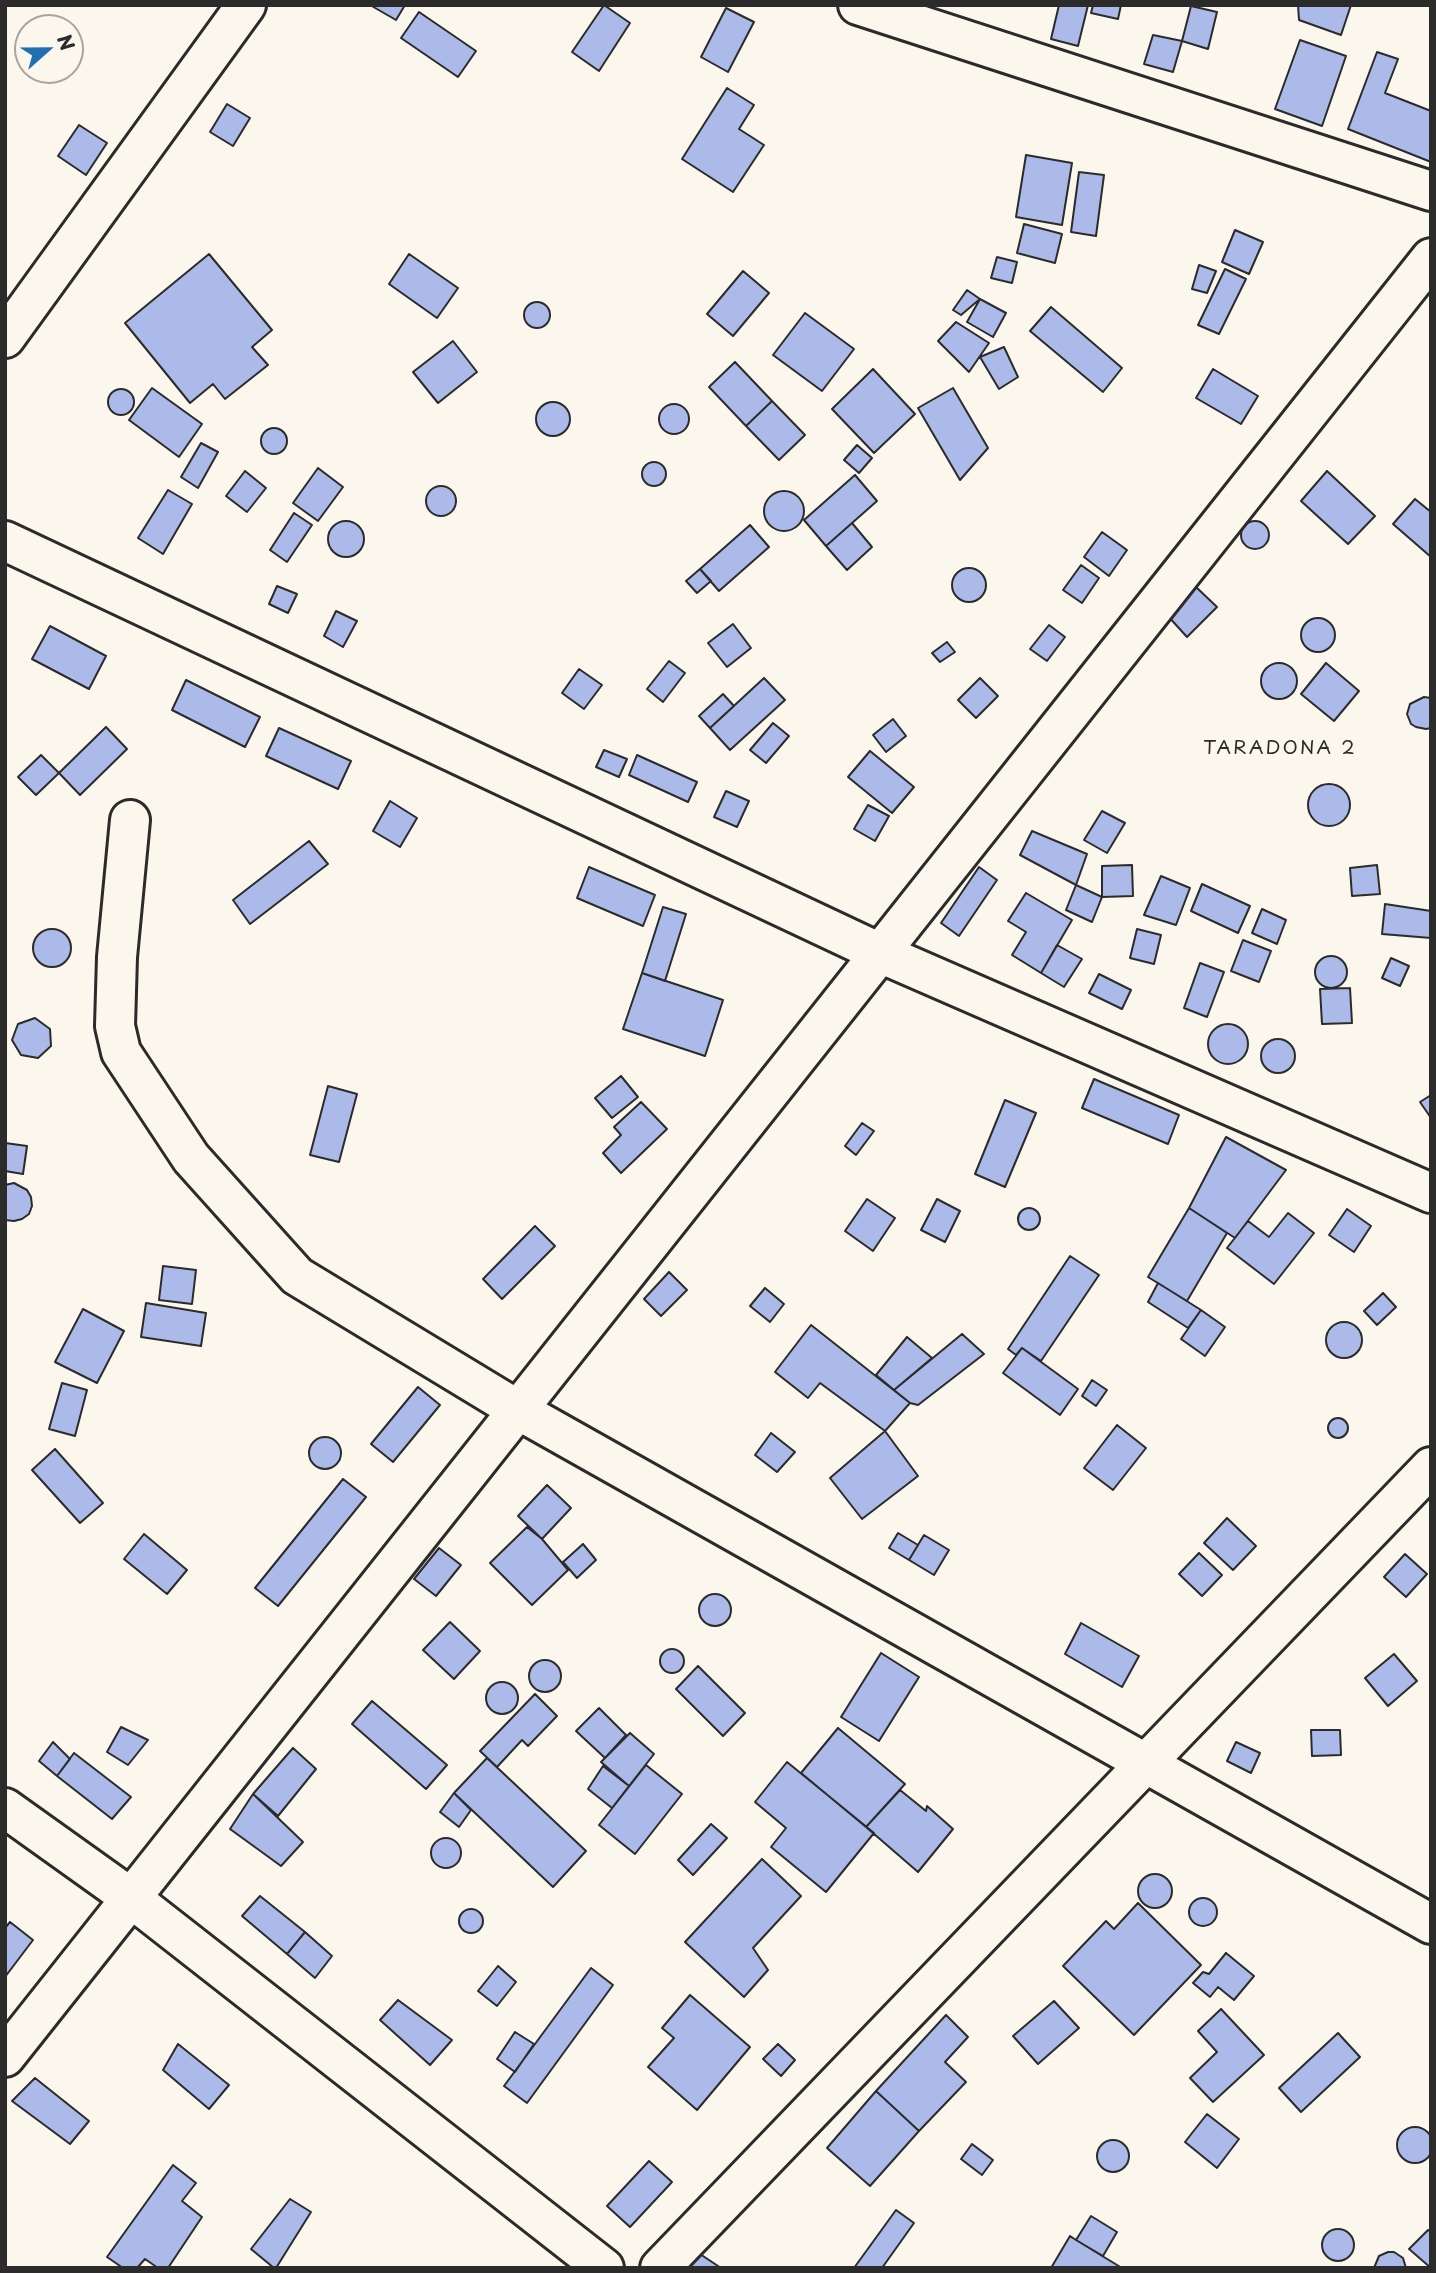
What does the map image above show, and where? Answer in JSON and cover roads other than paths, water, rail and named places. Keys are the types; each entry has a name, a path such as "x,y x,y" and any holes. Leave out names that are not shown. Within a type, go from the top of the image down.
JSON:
{"street":[{"path":"5,338 246,5"},
{"path":"858,5 1431,191"},
{"path":"5,2057 1431,258"},
{"path":"5,541 880,953 1431,1194"},
{"path":"130,820 117,957 114,1026 121,1052 191,1158 297,1276 518,1410 1431,1924"},
{"path":"660,2268 1431,1467"},
{"path":"5,1808 131,1898 604,2268"}],"district":[{"name":"TARADONA 2","path":"1280,749"}]}
